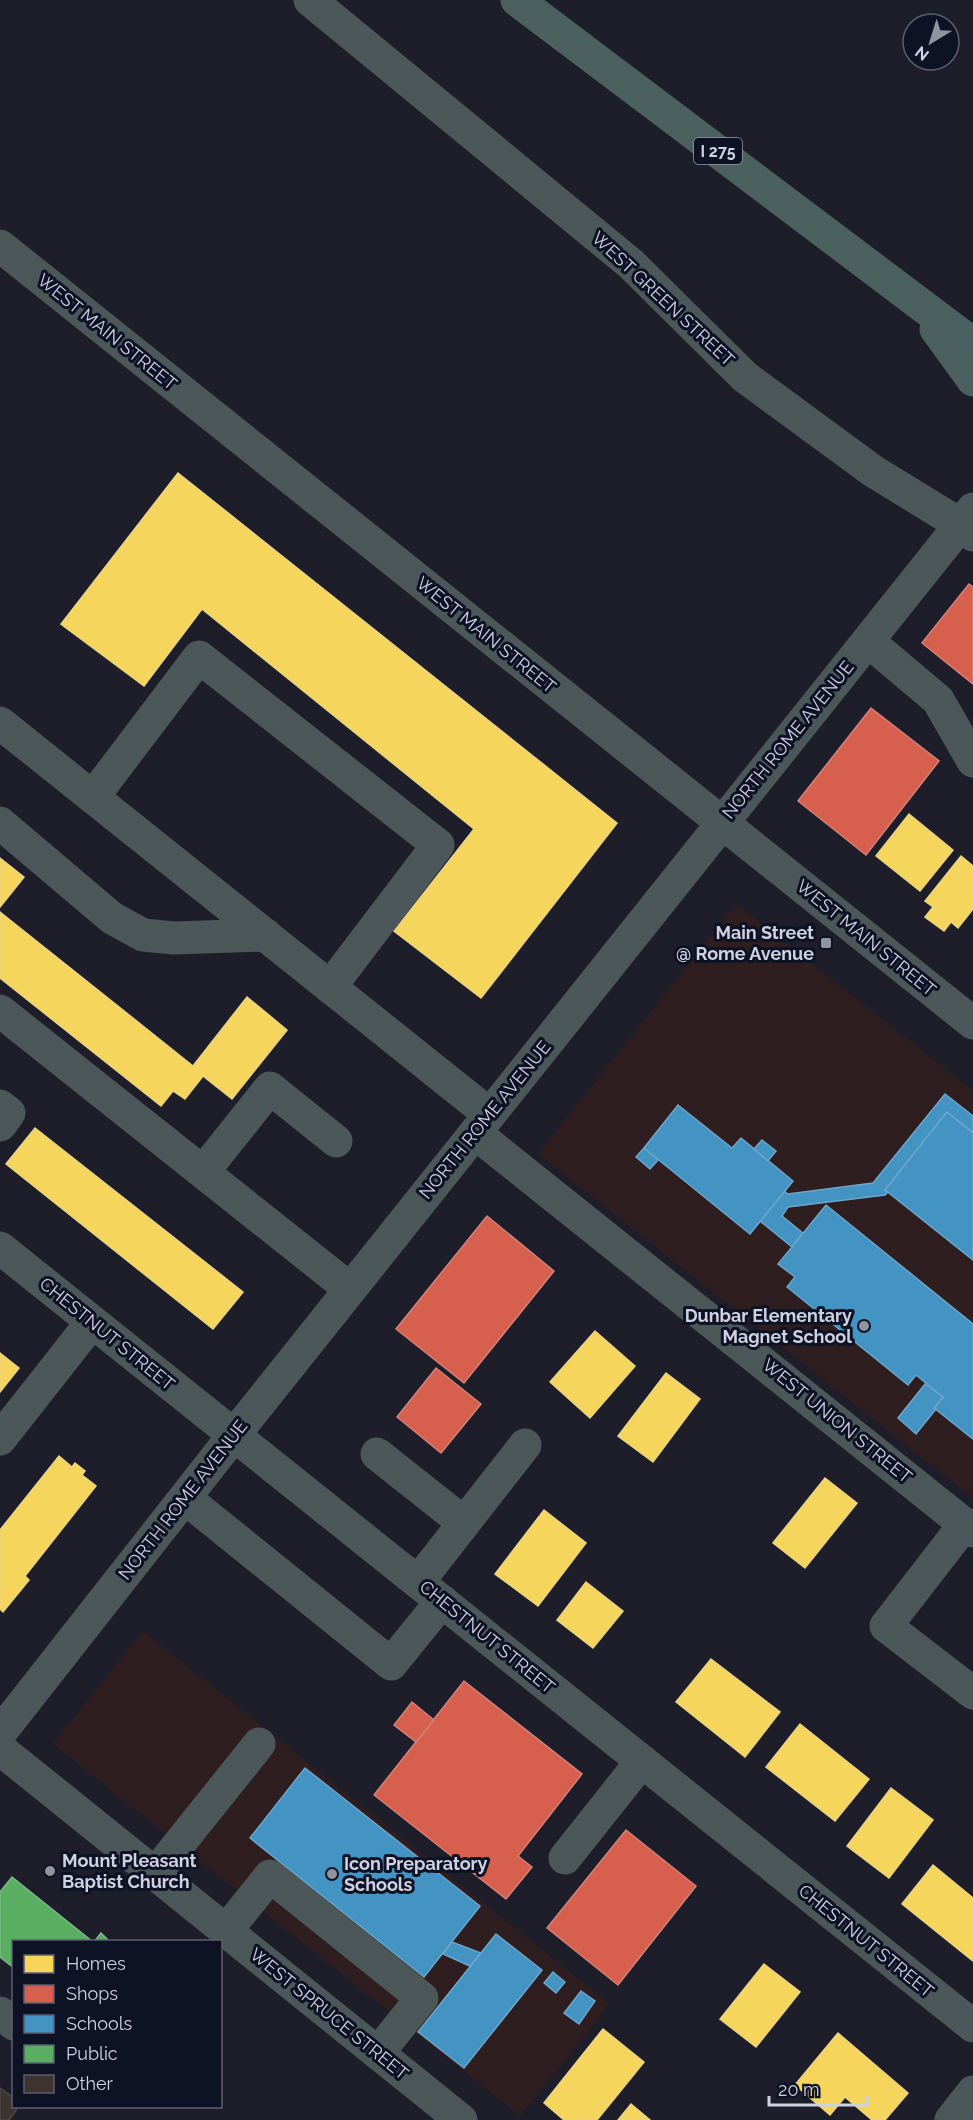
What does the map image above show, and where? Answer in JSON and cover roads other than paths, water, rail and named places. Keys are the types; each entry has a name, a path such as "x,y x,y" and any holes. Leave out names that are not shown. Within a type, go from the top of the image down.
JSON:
{"highway":[{"name":"I 275","path":"517,0 918,302 941,326 973,344"},
{"path":"941,326 973,380"}],"street":[{"name":"WEST GREEN STREET","path":"310,0 631,264 746,377 873,471 969,523"},
{"name":"WEST MAIN STREET","path":"0,246 973,1023"},
{"name":"NORTH ROME AVENUE","path":"0,1732 482,1123 868,641 969,523"},
{"path":"868,641 938,700 973,761"},
{"path":"93,797 199,657 438,845 330,987"},
{"name":"WEST UNION STREET","path":"0,723 330,987 482,1123 969,1528"},
{"path":"0,823 112,918 143,935 174,938 266,935"},
{"path":"0,1011 350,1289"},
{"path":"203,1172 270,1088 336,1141"},
{"path":"0,1106 9,1113 0,1125"},
{"name":"CHESTNUT STREET","path":"0,1248 973,2026"},
{"path":"0,1439 92,1322"},
{"path":"185,1498 391,1664 464,1523 525,1445"},
{"path":"377,1454 464,1523"},
{"path":"969,1528 886,1626 973,1693"},
{"path":"155,1874 259,1744"},
{"name":"WEST SPRUCE STREET","path":"0,1749 461,2120"},
{"path":"564,1858 642,1761"},
{"path":"226,1931 270,1876 422,1998 378,2053"},
{"path":"0,2013 12,2022"},
{"path":"951,2120 973,2092"}],"place":[{"name":"Main Street @ Rome Avenue","path":"826,943"},
{"name":"Dunbar Elementary Magnet School","path":"864,1326"},
{"name":"Mount Pleasant Baptist Church","path":"50,1871"},
{"name":"Icon Preparatory Schools","path":"332,1874"}]}
